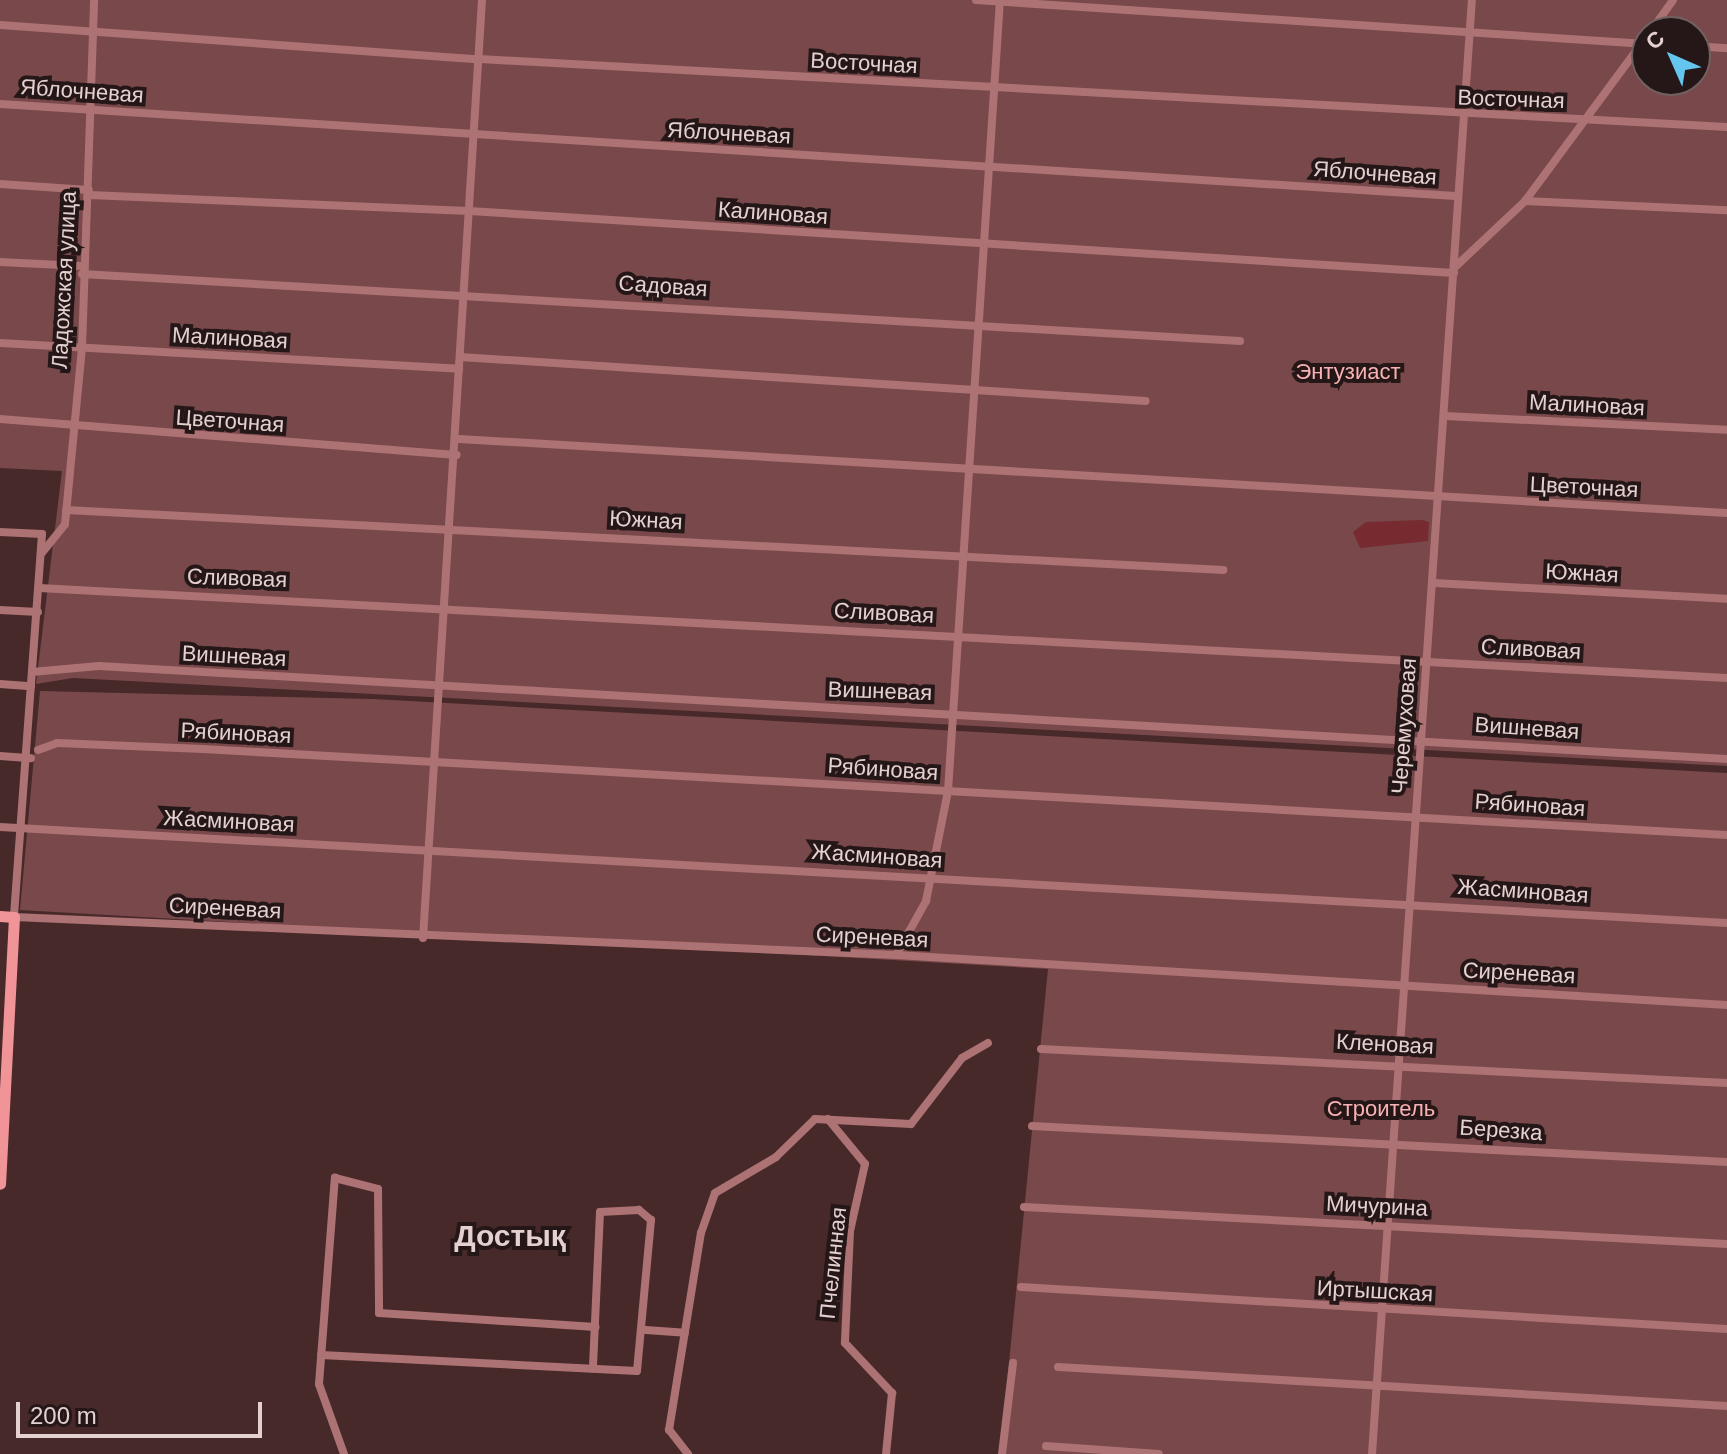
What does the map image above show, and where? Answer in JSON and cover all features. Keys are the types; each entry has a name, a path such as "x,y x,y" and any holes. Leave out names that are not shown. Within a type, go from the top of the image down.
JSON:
{"main road":[{"path":"0,916 14,917 0,1184"}],"street":[{"name":"Ладожская улица","path":"41,554 65,524 82,348 82,270 89,192 86,108 94,0"},
{"path":"423,938 439,761 444,606 459,439 459,369 476,136 482,0"},
{"path":"976,0 1469,35 1631,39"},
{"name":"Черемуховая","path":"1372,1454 1426,661 1435,583 1454,271 1455,196 1465,115 1472,0"},
{"path":"896,955 932,875 948,791 968,556 1000,1"},
{"name":"Восточная","path":"0,25 480,59 1727,127"},
{"path":"1454,271 1525,201 1631,59"},
{"name":"Яблочневая","path":"0,104 1455,196"},
{"name":"Калиновая","path":"0,184 89,192 469,211 987,245 1454,271"},
{"path":"1525,201 1727,210"},
{"name":"Садовая","path":"0,262 82,270 464,290 1240,341"},
{"name":"Малиновая","path":"0,343 459,369"},
{"path":"460,357 1146,401"},
{"name":"Малиновая","path":"1445,416 1727,430"},
{"name":"Цветочная","path":"0,419 457,455"},
{"name":"Цветочная","path":"459,439 973,472 1727,513"},
{"name":"Южная","path":"66,510 449,527 1223,570"},
{"path":"0,532 42,534 31,686 31,758 14,917"},
{"name":"Южная","path":"1435,583 1727,599"},
{"name":"Сливовая","path":"39,588 444,606 1727,678"},
{"path":"0,610 38,612"},
{"name":"Вишневая","path":"32,672 99,666 441,688 955,711 1727,759"},
{"path":"0,684 31,686"},
{"name":"Рябиновая","path":"38,750 57,743 439,761 1727,835"},
{"path":"0,756 31,758"},
{"name":"Жасминовая","path":"0,827 932,875 991,884 1410,902 1727,923"},
{"name":"Сиреневая","path":"14,917 423,938 896,955 1727,1005"},
{"path":"688,1454 672,1436 685,1333 715,1193 776,1157 808,1123 828,1119 911,1124 962,1058 988,1043"},
{"name":"Кленовая","path":"1041,1049 1400,1062 1727,1083"},
{"name":"Пчелинная","path":"828,1119 865,1164 850,1231 845,1343 892,1393 886,1454"},
{"name":"Березка","path":"1032,1126 1394,1140 1727,1162"},
{"path":"344,1454 322,1403 321,1355 335,1178 378,1189 379,1313 596,1327"},
{"name":"Мичурина","path":"1024,1207 1727,1244"},
{"path":"321,1355 593,1369 637,1371 646,1330 651,1220 639,1210 600,1212 593,1369"},
{"name":"Иртышская","path":"1021,1287 1727,1329"},
{"path":"646,1330 685,1333"},
{"path":"1002,1454 1013,1363"},
{"path":"1058,1367 1727,1406"},
{"path":"1046,1446 1159,1454"}],"green space":[{"name":"Энтузиаст","path":"0,0 1727,0 1727,766 73,678 36,684 62,471 0,468"},
{"name":"Строитель","path":"40,691 373,699 1727,773 1727,1454 1000,1454 1048,969 20,910"}],"shaded area":[{"path":"1423,520 1429,522 1428,541 1360,548 1353,532 1366,522"}],"district":[{"name":"Достық","path":"510,1236"}]}
